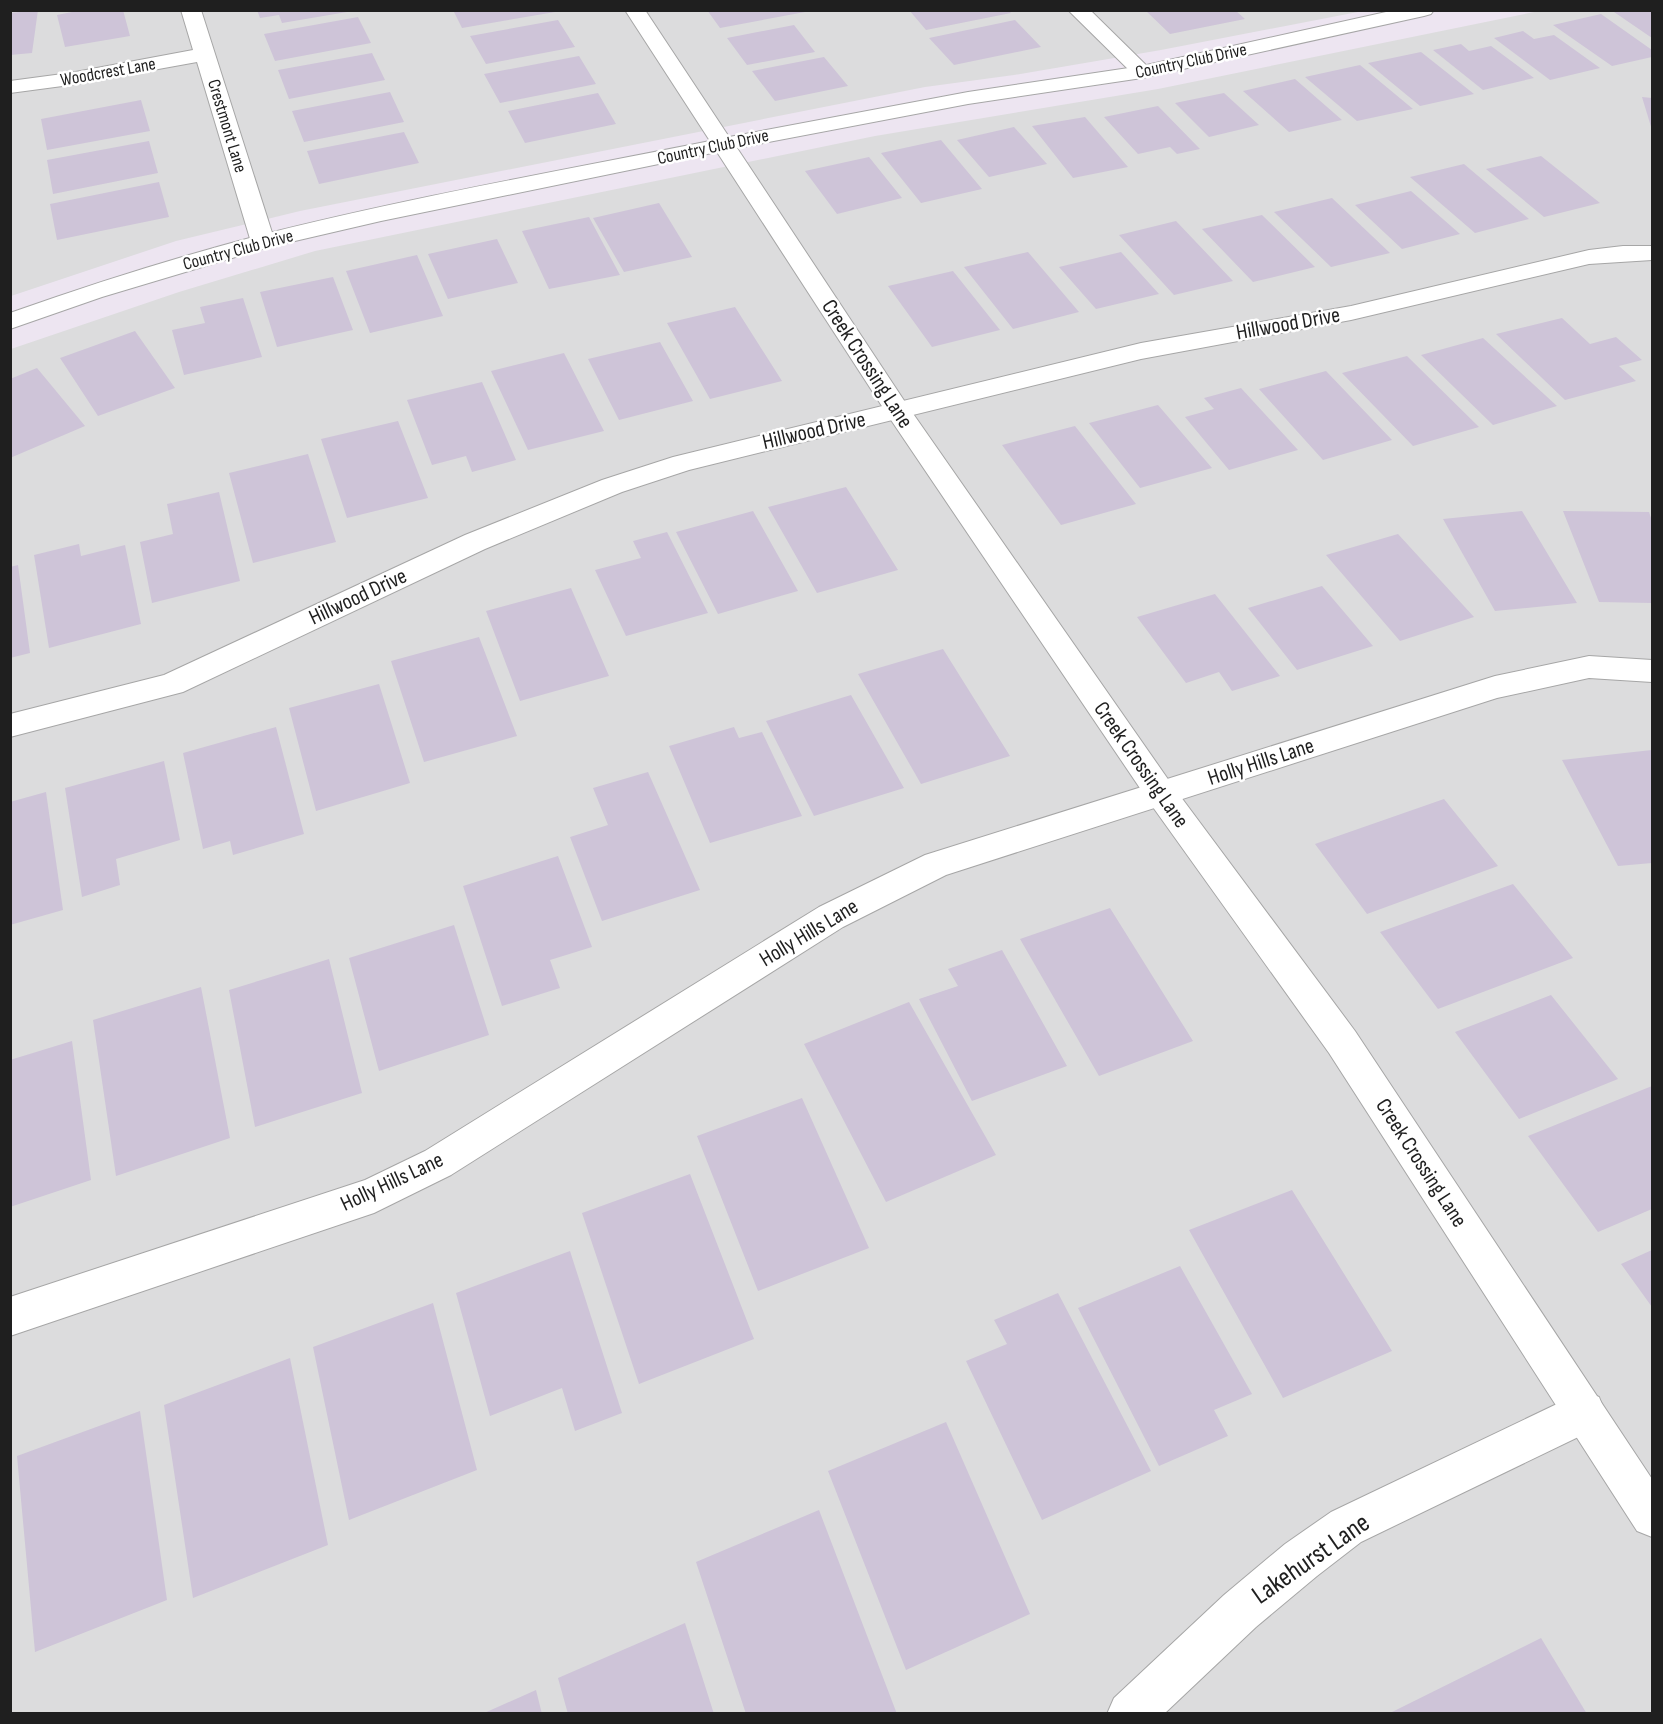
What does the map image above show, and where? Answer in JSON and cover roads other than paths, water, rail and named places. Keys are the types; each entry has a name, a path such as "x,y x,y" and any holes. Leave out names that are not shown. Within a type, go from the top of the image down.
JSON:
{"street":[{"name":"Crestmont Lane","path":"191,10 263,242"},
{"name":"Creek Crossing Lane","path":"635,10 898,411 1161,794 1342,1042 1653,1516"},
{"path":"1078,10 1142,72"},
{"name":"Country Club Drive","path":"10,322 93,292 263,242 381,214 968,98 1142,72 1424,10"},
{"name":"Woodcrest Lane","path":"10,87 205,54"},
{"name":"Hillwood Drive","path":"10,726 172,684 475,543 612,486 682,463 1141,351 1351,313 1589,257 1623,253 1653,253"},
{"name":"Holly Hills Lane","path":"10,1317 374,1195 438,1163 831,917 937,864 1517,681 1590,667 1653,671"},
{"name":"Lakehurst Lane","path":"1130,1713 1240,1611 1301,1560 1346,1527 1584,1412"}]}
